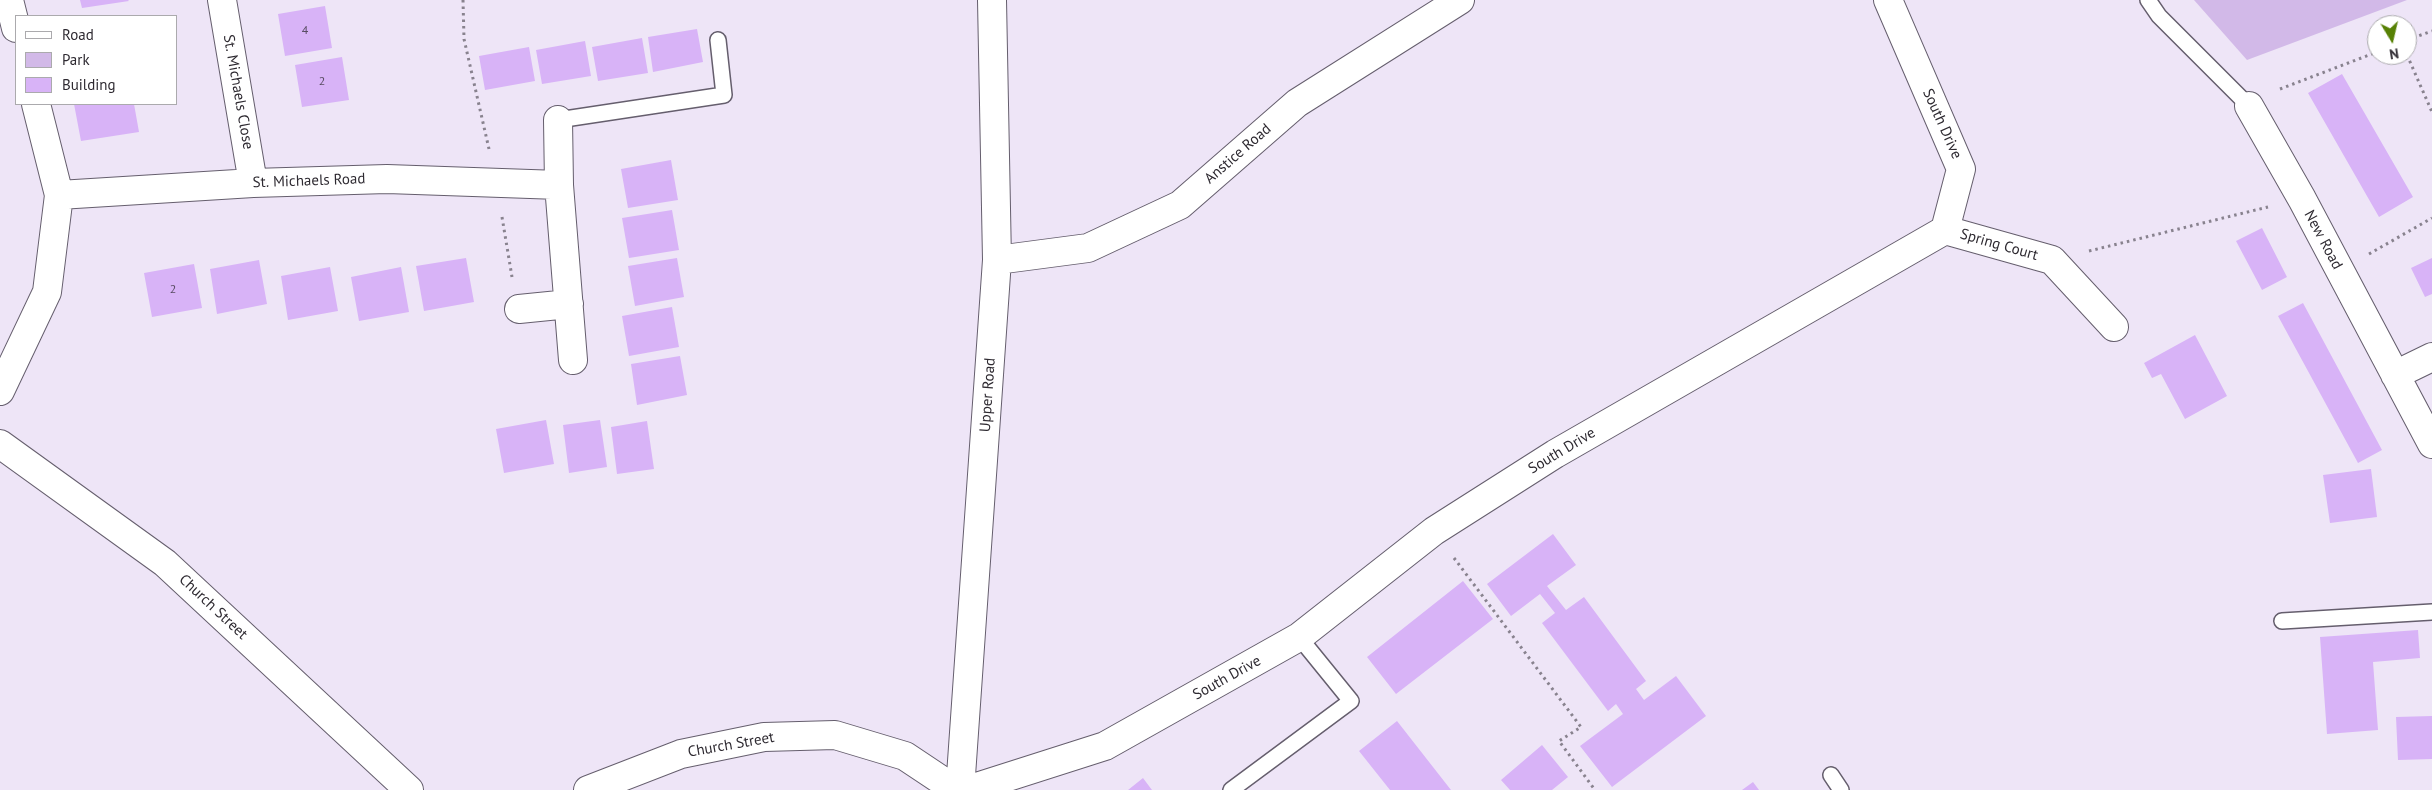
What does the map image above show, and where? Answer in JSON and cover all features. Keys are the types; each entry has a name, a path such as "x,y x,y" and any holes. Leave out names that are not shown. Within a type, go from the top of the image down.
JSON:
{"street":[{"path":"9,0 15,24"},
{"name":"St. Michaels Close","path":"222,0 253,183"},
{"name":"Upper Road","path":"958,790 998,260 992,0"},
{"name":"Anstice Road","path":"998,260 1088,248 1180,205 1297,103 1460,0"},
{"name":"South Drive","path":"967,790 1105,746 1299,637 1434,531 1555,454 1945,230 1961,169 1888,0"},
{"path":"0,391 47,292 59,195 36,105"},
{"name":"New Road","path":"2249,106 2302,199 2432,444"},
{"path":"558,120 559,184 573,360"},
{"name":"St. Michaels Road","path":"59,195 253,183 387,179 559,184"},
{"name":"Spring Court","path":"1945,230 2052,260 2114,327"},
{"path":"519,309 569,304"},
{"path":"2395,374 2432,357"},
{"name":"Church Street","path":"0,444 164,563 410,790"},
{"name":"Church Street","path":"588,790 681,754 764,737 835,735 905,756 958,790"}],"lane":[{"path":"2148,0 2159,16 2249,106"},
{"path":"558,120 724,95 718,40"},
{"path":"2282,621 2432,612"},
{"path":"1231,790 1351,701 1299,637"},
{"path":"1831,775 1841,790"}],"path":[{"path":"2417,36 2432,31"},
{"path":"2249,106 2263,95 2367,56"},
{"path":"2411,65 2432,112"},
{"path":"2052,260 2302,199"},
{"path":"2340,271 2432,218"},
{"path":"1434,531 1580,727 1559,741 1595,790"}],"green space":[{"path":"2194,0 2407,0 2367,15 2247,60"}],"building":[{"path":"80,0 128,0 129,1 82,8"},
{"path":"325,6 332,48 285,56 278,14"},
{"path":"697,29 703,62 653,72 648,37"},
{"path":"642,38 648,73 598,81 592,47"},
{"path":"585,41 591,76 542,84 536,50"},
{"path":"529,47 535,81 485,90 479,56"},
{"path":"342,57 349,100 302,107 295,65"},
{"path":"2342,74 2413,197 2379,217 2308,93"},
{"path":"74,105 134,105 139,132 81,141"},
{"path":"671,160 678,200 628,208 621,169"},
{"path":"672,210 679,250 629,258 622,218"},
{"path":"2262,228 2287,277 2262,290 2236,241"},
{"path":"466,258 474,302 424,311 416,266"},
{"path":"677,258 684,297 635,306 628,266"},
{"path":"2432,258 2432,294 2425,297 2411,268"},
{"path":"259,260 267,304 217,314 210,269"},
{"path":"194,264 202,308 152,317 144,273"},
{"path":"330,267 338,311 288,320 281,276"},
{"path":"401,267 409,312 359,321 351,277"},
{"path":"2303,303 2382,450 2358,463 2278,316"},
{"path":"672,307 679,347 629,356 622,316"},
{"path":"2195,335 2227,396 2185,419 2161,374 2152,378 2144,363"},
{"path":"680,356 687,395 637,405 631,364"},
{"path":"546,420 554,464 504,473 496,429"},
{"path":"600,420 607,467 569,473 563,425"},
{"path":"647,421 654,469 617,474 611,427"},
{"path":"2371,469 2377,517 2330,523 2323,475"},
{"path":"1553,534 1576,565 1547,586 1566,610 1584,597 1646,681 1636,689 1644,700 1676,676 1706,716 1612,787 1580,746 1623,714 1616,704 1608,711 1542,623 1555,613 1540,594 1511,616 1487,584"},
{"path":"1463,581 1493,619 1396,694 1367,657"},
{"path":"2418,630 2420,658 2373,662 2378,730 2327,734 2320,637"},
{"path":"2432,716 2432,759 2398,760 2396,717"},
{"path":"1397,721 1451,790 1390,790 1359,751"},
{"path":"1542,745 1568,777 1552,790 1510,790 1501,780"},
{"path":"1143,778 1152,790 1128,790"},
{"path":"1753,782 1759,790 1742,790"}]}
